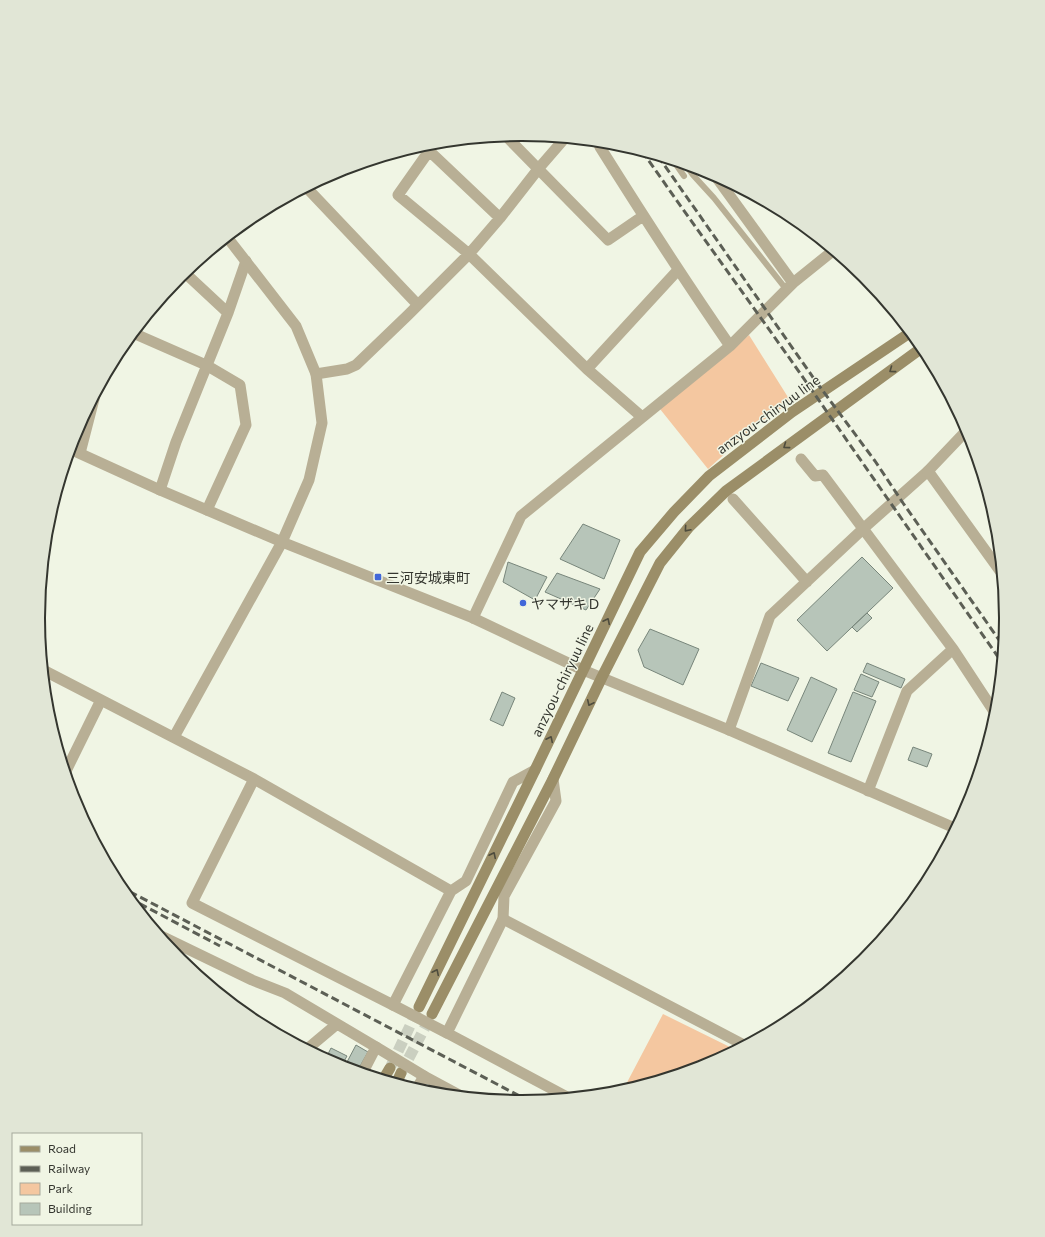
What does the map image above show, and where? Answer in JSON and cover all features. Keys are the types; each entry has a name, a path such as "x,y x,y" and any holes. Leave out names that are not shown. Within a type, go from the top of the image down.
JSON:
{"main road":[{"name":"anzyou-chiryuu line","path":"419,1007 640,552 674,512 709,476 792,412 906,335"},
{"path":"432,1014 554,779 602,678 660,562 689,527 726,491 918,351"},
{"path":"385,1076 390,1068"},
{"path":"398,1080 401,1073"}],"street":[{"path":"512,141 608,240 643,216"},
{"path":"316,374 356,366 469,254 561,143"},
{"path":"600,147 678,270 730,346"},
{"path":"428,150 500,218"},
{"path":"424,151 398,195 469,254 587,369 642,417"},
{"path":"721,184 789,286"},
{"path":"310,191 418,305"},
{"path":"174,737 282,542 309,480 322,423 316,374 296,326 231,241"},
{"path":"473,618 521,516 730,346 789,286 830,253"},
{"path":"160,490 176,442 228,313 246,261"},
{"path":"587,369 678,270"},
{"path":"189,277 228,313"},
{"path":"138,335 206,365 240,385 246,424 207,510"},
{"path":"729,730 770,616 864,528 928,471 963,434"},
{"path":"75,451 160,490 282,542 473,618 583,670 729,730 952,827"},
{"path":"801,459 815,476 823,475 864,528 953,649 992,708"},
{"path":"928,471 997,565"},
{"path":"733,499 807,582"},
{"path":"868,791 907,691 953,649"},
{"path":"48,673 254,779 451,891"},
{"path":"69,767 101,700"},
{"path":"393,1005 451,891 466,881 513,782 535,770"},
{"path":"254,779 192,904 393,1005 562,1094"},
{"path":"447,1033 503,919 504,896 556,801 554,779"},
{"path":"503,919 741,1043"},
{"path":"176,947 285,993 451,1091"},
{"path":"310,1047 337,1024"},
{"path":"364,1069 376,1047"},
{"path":"419,1085 424,1076"}],"lane":[{"path":"678,167 684,176"},
{"path":"690,171 789,286"}],"green space":[{"path":"749,335 791,402 759,423 708,469 660,409"},
{"path":"663,1014 732,1048 676,1071 626,1085"}],"building":[{"path":"583,524 620,540 604,579 560,559"},
{"path":"862,557 893,588 827,651 797,620"},
{"path":"508,562 547,577 535,600 503,582"},
{"path":"557,573 600,589 586,610 545,592"},
{"path":"867,613 872,618 857,632 852,627"},
{"path":"650,629 699,649 683,685 644,667 638,650"},
{"path":"761,663 799,678 788,701 751,686"},
{"path":"867,663 905,679 901,688 863,672"},
{"path":"861,674 879,682 872,697 854,690"},
{"path":"811,677 837,689 812,742 787,730"},
{"path":"502,692 515,698 503,726 490,720"},
{"path":"853,692 876,701 851,762 828,753"},
{"path":"913,747 932,754 927,767 908,760"},
{"path":"356,1045 368,1052 359,1067 347,1062"},
{"path":"331,1048 347,1056 344,1062 328,1055"}],"tunnel":[{"path":"391,1066 418,1009"},
{"path":"401,1073 432,1014"}],"railway":[{"path":"646,157 788,356 998,657"},
{"path":"662,162 817,383 875,461 999,640"},
{"path":"132,893 519,1096"},
{"path":"140,904 220,946"}],"place":[{"name":"三河安城東町","path":"378,577"},
{"name":"ヤマザキＤ","path":"523,603"}]}
